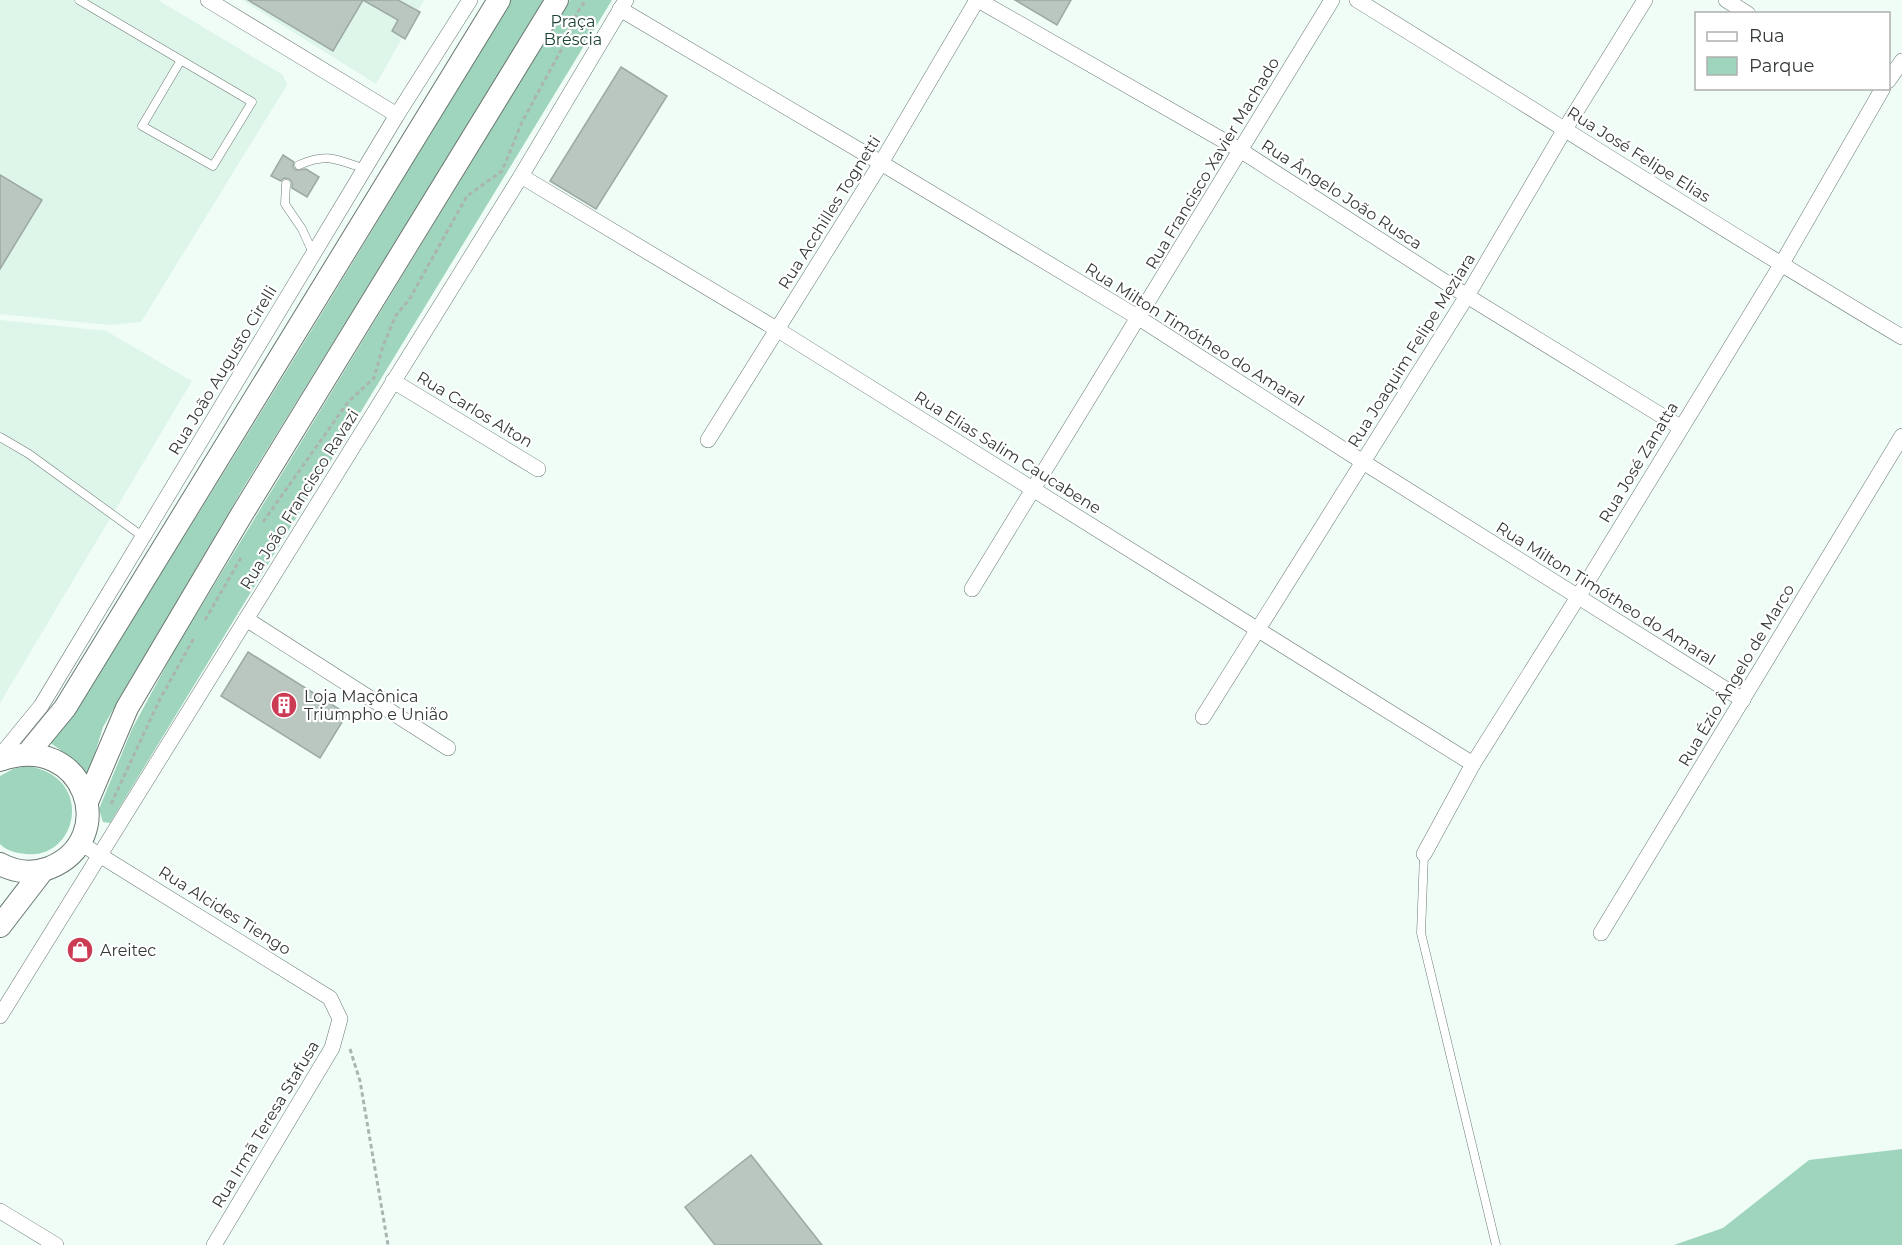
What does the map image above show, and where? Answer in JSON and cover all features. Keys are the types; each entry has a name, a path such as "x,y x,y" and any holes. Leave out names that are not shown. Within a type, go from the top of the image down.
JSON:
{"main road":[{"path":"28,753 65,708 499,0"},
{"path":"87,802 134,698 249,503 557,0"},
{"path":"0,758 28,753 48,757 66,767 80,783 87,802 88,817 80,843 57,865 26,872 0,864"},
{"path":"0,926 43,870"}],"street":[{"path":"208,0 397,115"},
{"name":"Rua João Augusto Cirelli","path":"0,758 41,705 397,115 470,0"},
{"name":"Rua Ângelo João Rusca","path":"978,0 1240,150 1467,296 1680,428"},
{"name":"Rua Acchilles Tognetti","path":"708,440 881,163 978,0"},
{"name":"Rua Francisco Xavier Machado","path":"972,589 1332,0"},
{"name":"Rua José Felipe Elias","path":"1357,0 1902,338"},
{"name":"Rua Joaquim Felipe Meziara","path":"1203,717 1467,296 1565,129 1645,0"},
{"path":"1726,0 1745,12"},
{"name":"Rua Milton Timótheo do Amaral","path":"623,5 1139,318 1363,462 1743,700"},
{"name":"Rua João Francisco Ravazi","path":"0,1016 520,176 623,5"},
{"path":"1890,78 1902,61"},
{"name":"Rua José Zanatta","path":"1424,854 1473,764 1781,265 1878,90"},
{"name":"Rua Elias Salim Caucabene","path":"520,176 778,330 1473,764"},
{"name":"Rua Carlos Alton","path":"393,381 538,469"},
{"name":"Rua Ézio Ângelo de Marco","path":"1601,933 1902,436"},
{"path":"246,619 448,748"},
{"name":"Rua Alcides Tiengo","path":"80,843 100,853 330,998 340,1019"},
{"name":"Rua Irmã Teresa Stafusa","path":"214,1245 332,1048 340,1019"},
{"path":"0,1211 56,1245"}],"lane":[{"path":"79,0 181,60 252,102 213,166 142,126 181,60"},
{"path":"299,165 316,157 328,157 365,169"},
{"path":"286,184 285,204 302,229 314,254"},
{"path":"0,437 29,454 142,536"},
{"path":"1424,854 1420,933 1496,1245"}],"path":[{"path":"262,522 348,402 374,378 383,346 396,315 409,300 467,196 502,171 522,122 566,41 577,13 586,0"},
{"path":"107,812 160,699 246,549"},
{"path":"340,1019 360,1081 388,1245"}],"shaded area":[{"path":"0,0 158,0 283,75 287,85 141,322 110,325 0,314"},
{"path":"242,0 424,0 376,84"},
{"path":"0,320 106,331 192,381 0,703"}],"green space":[{"path":"510,0 545,0 245,485 103,727 89,773 85,774 49,742 60,732 232,459"},
{"name":"Praça Bréscia","path":"570,0 612,0 110,823 103,822 99,809 132,729 174,651"},
{"path":"27,766 49,773 63,785 71,800 72,816 67,831 58,844 44,852 26,854 12,851 0,844 0,776 13,769"},
{"path":"1902,1149 1902,1245 1674,1245 1723,1228 1809,1160"}],"building":[{"path":"248,0 363,0 333,51"},
{"path":"363,0 398,0 420,12 405,39 392,31 398,20"},
{"path":"1015,0 1071,0 1057,25"},
{"path":"621,67 667,96 596,209 550,181"},
{"path":"283,155 294,162 293,167 296,170 306,169 319,177 307,197 292,188 292,182 289,179 284,178 281,181 271,176"},
{"path":"0,175 42,200 0,269"},
{"name":"Loja Maçônica Triumpho e União","path":"248,652 347,714 320,758 221,696"},
{"path":"751,1155 822,1245 715,1245 685,1207"}],"place":[{"name":"Loja Maçônica Triumpho e União","path":"284,705"},
{"name":"Areitec","path":"80,950"}]}
